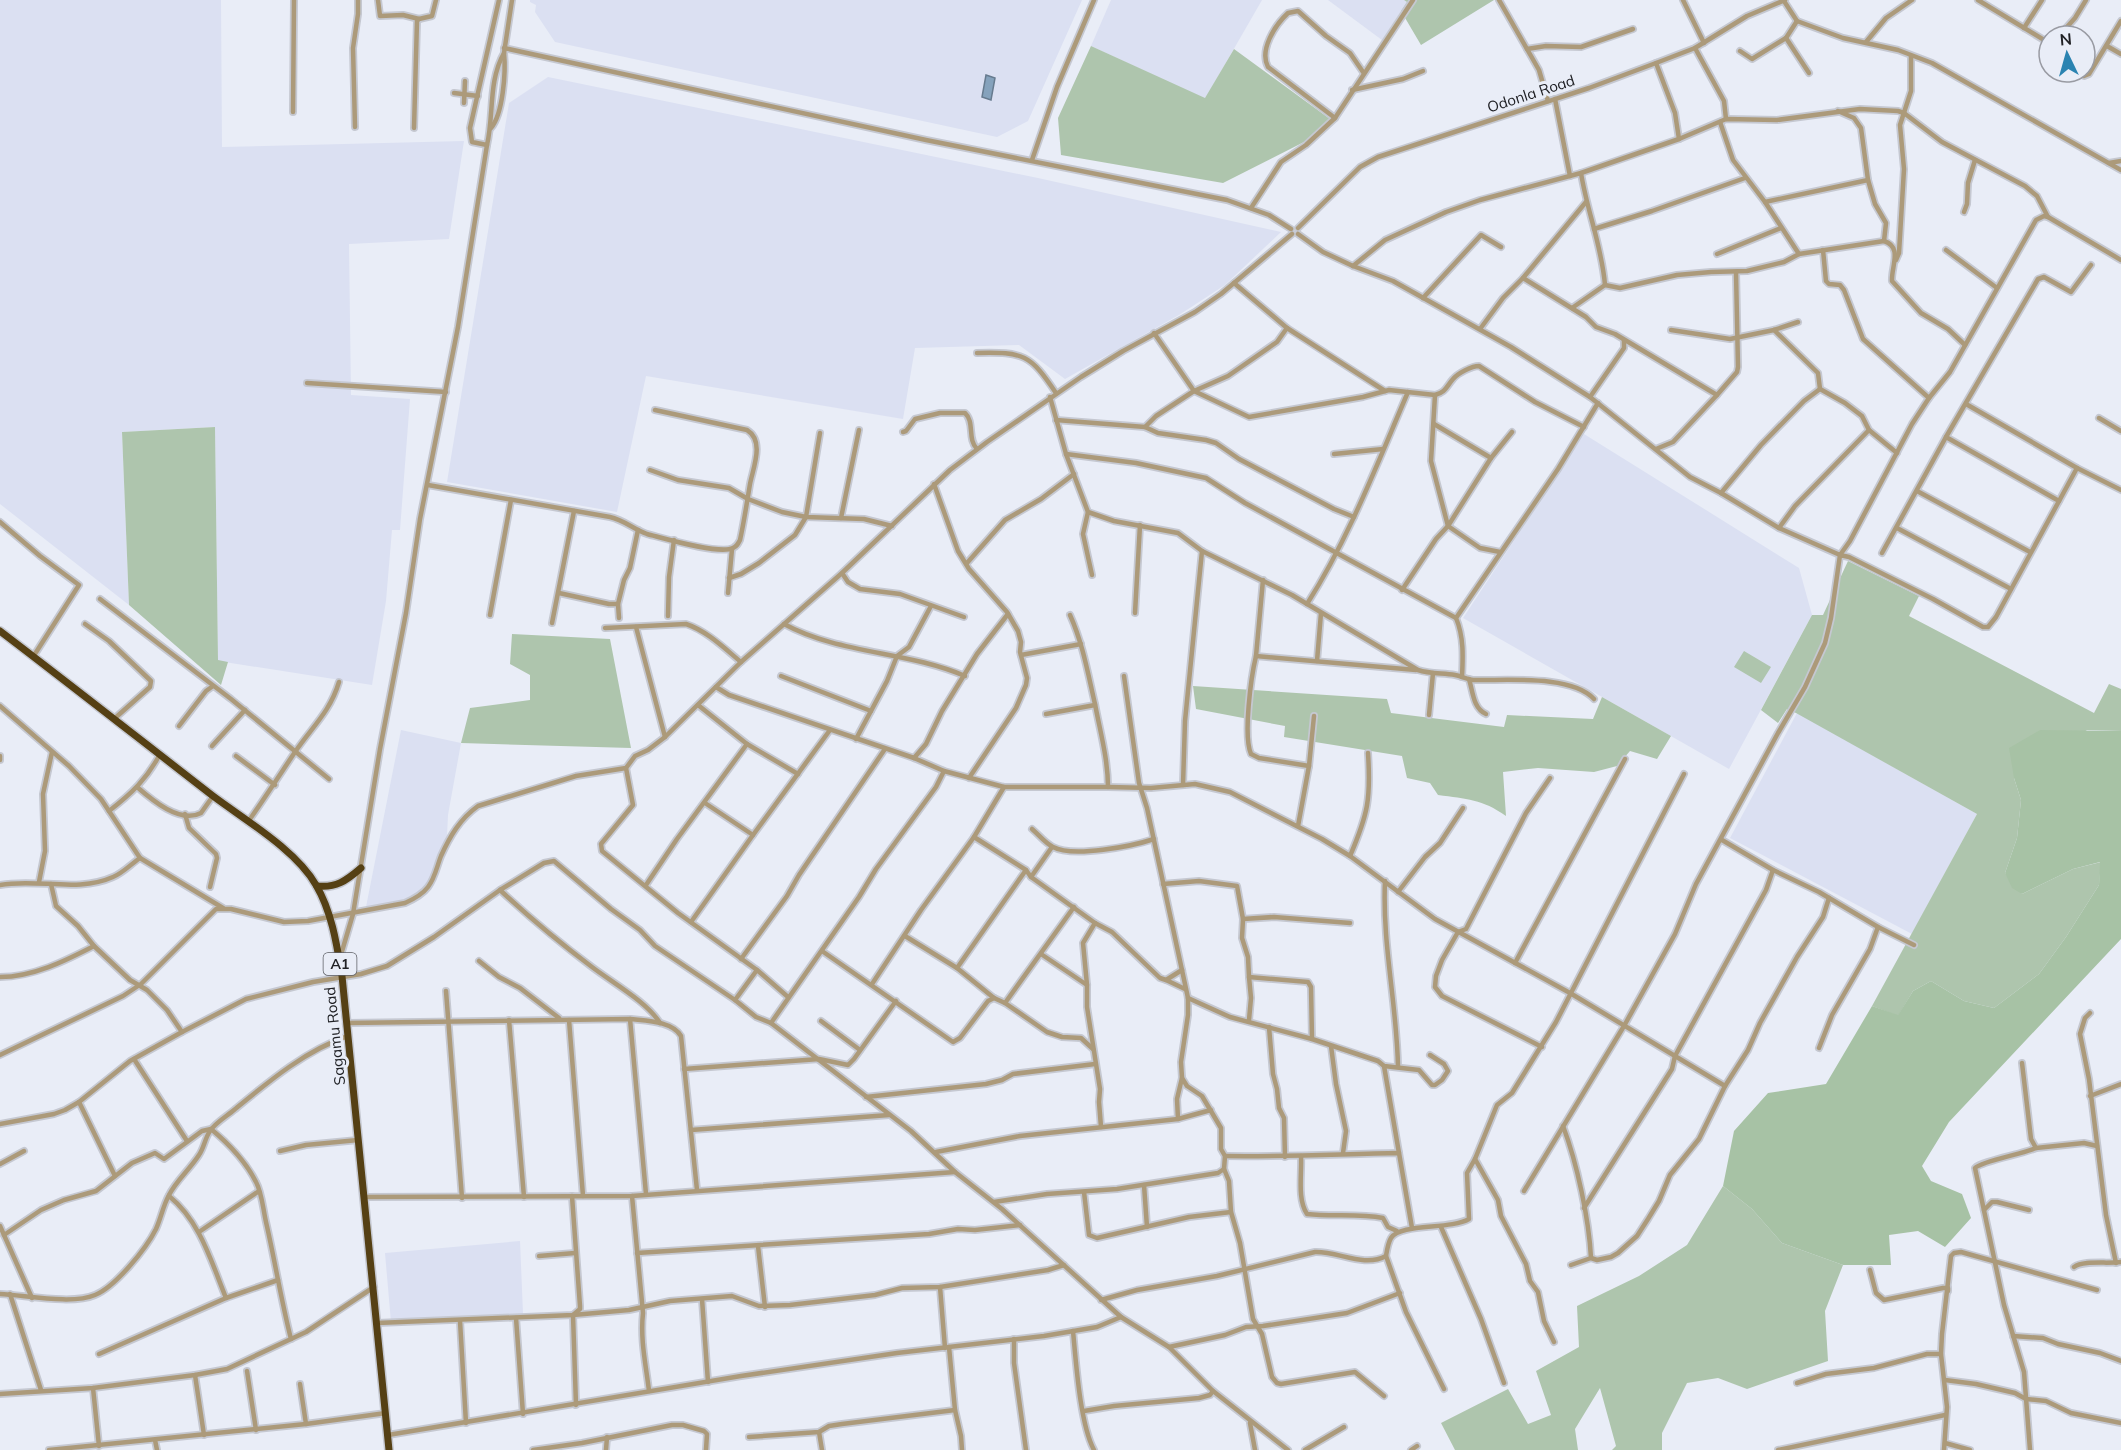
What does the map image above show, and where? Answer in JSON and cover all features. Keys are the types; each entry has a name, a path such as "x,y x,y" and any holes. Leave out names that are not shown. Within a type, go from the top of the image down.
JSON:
{"highway":[{"name":"Sagamu Road","path":"1,635 284,849 309,874 317,886 329,916 342,976 389,1450"},
{"path":"317,886 338,885 361,868"}],"street":[{"path":"293,112 294,0"},
{"path":"355,127 353,48 358,0"},
{"path":"378,0 380,16 403,15 418,19 433,15 436,0"},
{"path":"486,146 472,142 470,128 500,0"},
{"path":"339,962 353,914 380,749 406,613 416,540 446,392 486,146 491,128 496,122 502,91 504,50 512,0"},
{"path":"1032,160 1057,87 1094,0"},
{"path":"1251,208 1281,162 1306,146 1335,118 1413,0"},
{"path":"1499,0 1539,70 1548,101"},
{"path":"1683,0 1704,43"},
{"path":"1785,0 1797,21 1843,38 1898,50 1932,63 2121,170"},
{"name":"Odonla Road","path":"626,768 635,756 648,750 665,737 741,662 842,573 934,484 977,449 1050,397 1154,333 1195,312 1234,283 1295,231 1360,167 1378,157 1555,99 1695,48 1772,2 1785,0"},
{"path":"1866,42 1886,18 1912,0"},
{"path":"1978,0 2037,36"},
{"path":"2024,28 2042,0"},
{"path":"2070,24 2086,0"},
{"path":"1335,118 1268,67 1265,58 1266,48 1277,26 1288,13 1298,11 1326,36 1350,53 1364,72"},
{"path":"414,128 418,19"},
{"path":"1740,51 1752,59 1786,38 1797,21"},
{"path":"2097,62 2121,21"},
{"path":"1527,49 1546,46 1581,47 1633,29"},
{"path":"1786,38 1809,74"},
{"path":"2107,46 2121,54"},
{"path":"1695,48 1724,102 1723,121 1732,158 1765,202 1799,254"},
{"path":"491,128 489,121 492,100 504,50"},
{"path":"504,50 914,138 1193,192 1269,215 1323,252 1393,281 1480,330 1590,397 1690,477 1779,528 1849,557 1983,627 1992,624 2077,468"},
{"path":"1911,56 1911,91 1900,125 1904,169 1900,243 1891,278 1921,313 1948,329 1965,345"},
{"path":"1656,63 1675,113 1679,139"},
{"path":"1352,90 1403,79 1424,71"},
{"path":"464,104 465,81"},
{"path":"454,93 478,96"},
{"path":"1555,99 1570,176"},
{"path":"1353,266 1385,240 1446,212 1480,200 1581,173 1723,121 1777,120 1860,109 1904,113 1933,136 2025,186 2037,196 2048,217 2121,260"},
{"path":"1837,111 1859,122 1868,180 1875,204 1886,223 1884,241"},
{"path":"1964,212 1967,204 1968,183 1975,160"},
{"path":"2109,163 2121,161"},
{"path":"1581,173 1586,202 1602,261 1605,285"},
{"path":"1593,229 1745,178"},
{"path":"1765,202 1868,180"},
{"path":"1480,330 1503,298 1523,278 1586,202"},
{"path":"1524,1191 1624,1026 1675,934 1696,884 1805,687 1825,643 1835,597 1840,555 1850,541 1912,424 1950,372 1975,331 1997,288 2039,218 2042,208"},
{"path":"2039,218 2048,217"},
{"path":"1717,254 1781,228"},
{"path":"1424,298 1481,235 1501,247"},
{"path":"1572,308 1605,285 1620,288 1677,276 1747,272 1773,265 1799,254 1884,241 1891,243 1894,247 1895,262"},
{"path":"1824,250 1826,280 1829,284 1840,285 1844,290 1863,339 1929,398"},
{"path":"1946,250 1997,288"},
{"path":"1882,553 2038,279 2044,277 2072,292 2091,264"},
{"path":"1656,449 1673,442 1737,372 1736,272"},
{"path":"1523,278 1586,317 1596,327 1615,334 1717,395"},
{"path":"1234,283 1287,328 1385,390"},
{"path":"1671,330 1730,339 1774,330 1798,322"},
{"path":"1145,427 1156,416 1194,391 1228,376 1277,342 1287,328"},
{"path":"1774,330 1818,373 1820,389"},
{"path":"1154,333 1194,391 1249,417 1370,395 1385,390 1435,395 1447,389 1453,378 1474,366 1479,366 1534,402 1584,428"},
{"path":"1624,340 1624,348"},
{"path":"1590,397 1624,348 1632,345"},
{"path":"977,353 1005,352 1025,357 1041,371 1056,393"},
{"path":"306,383 446,392"},
{"path":"1820,389 1857,412 1869,430 1897,453"},
{"path":"1720,493 1761,445 1804,401 1820,389"},
{"path":"1307,604 1325,576 1354,517 1408,392"},
{"path":"1435,395 1431,460 1448,526 1479,548 1500,552"},
{"path":"1050,397 1066,454 1088,512 1083,534 1092,575"},
{"path":"1456,618 1558,469 1598,404"},
{"path":"1965,404 2077,468 2121,490"},
{"path":"655,410 751,432 755,440 756,462 740,540 732,549 728,594"},
{"path":"903,432 915,419 940,413 965,413 970,418 971,440 977,449"},
{"path":"2099,418 2121,431"},
{"path":"1056,420 1145,427 1158,433 1216,443 1239,459 1334,509 1354,517"},
{"path":"1434,424 1491,458"},
{"path":"841,518 859,430"},
{"path":"1779,528 1795,506 1869,430"},
{"path":"1402,590 1436,539 1448,526 1491,458 1512,432"},
{"path":"729,578 741,574 795,535 806,517 820,434"},
{"path":"1946,437 2059,501"},
{"path":"1334,454 1383,449"},
{"path":"1066,454 1136,463 1206,478 1245,503 1336,554 1456,618 1463,652 1462,677"},
{"path":"650,470 678,480 729,488 748,499 782,512 806,517 875,520 892,526"},
{"path":"967,563 1005,520 1041,499 1074,474"},
{"path":"934,484 956,546 969,569 1008,614 1018,631 1027,678 1021,698 969,778"},
{"path":"428,486 623,520 638,530 674,540 702,547 732,549"},
{"path":"1917,491 2031,552"},
{"path":"490,615 511,500"},
{"path":"552,623 574,511"},
{"path":"1088,512 1114,521 1178,533 1202,551 1307,604 1418,670"},
{"path":"0,522 79,585 33,657"},
{"path":"1135,613 1140,525"},
{"path":"1897,528 2011,590"},
{"path":"619,618 618,604 624,580 630,568 638,530"},
{"path":"668,616 669,577 674,540"},
{"path":"1183,785 1185,721 1202,551"},
{"path":"842,573 848,582 860,589 900,594 964,617"},
{"path":"1263,580 1256,656 1250,689 1247,733 1251,754 1259,758 1309,766"},
{"path":"559,593 618,604"},
{"path":"100,599 245,710 328,779"},
{"path":"856,739 897,656 909,647 931,606"},
{"path":"1317,661 1321,613"},
{"path":"914,758 926,744 942,711 986,641 1008,614"},
{"path":"1070,615 1089,672 1103,740 1108,787"},
{"path":"85,624 109,641 151,681 150,687 114,719"},
{"path":"605,628 686,624 716,641 741,662"},
{"path":"784,624 803,634 928,663 964,676"},
{"path":"636,627 665,737"},
{"path":"1021,656 1081,644"},
{"path":"1256,656 1418,670 1469,679 1533,680 1582,690 1594,699"},
{"path":"1429,716 1433,673"},
{"path":"781,676 871,711"},
{"path":"1124,676 1137,773 1154,839 1188,998 1188,1015 1181,1062 1182,1078 1178,1093 1178,1119"},
{"path":"1469,679 1476,705 1486,714"},
{"path":"248,822 334,700 339,682"},
{"path":"179,726 206,691 213,686"},
{"path":"716,687 729,695 914,758 944,771 1004,788 1162,788 1195,784 1230,792 1298,826 1350,856 1435,919 1570,993 1725,1086"},
{"path":"698,705 747,744 798,774"},
{"path":"1046,714 1095,705"},
{"path":"0,706 69,766 101,799 140,858 223,908 284,922 319,920 329,916 353,914 405,903 430,885 441,856 459,824 466,814 478,806 576,776 626,768 633,805 609,834 601,848 667,904 757,970 788,997"},
{"path":"212,746 245,710"},
{"path":"1298,826 1309,766 1314,716"},
{"path":"691,922 830,730"},
{"path":"646,885 747,744"},
{"path":"741,959 787,896 799,874 885,749"},
{"path":"39,882 45,851 43,794 52,752"},
{"path":"1350,856 1368,808 1370,780 1368,753"},
{"path":"109,811 137,787 160,754"},
{"path":"236,756 275,785"},
{"path":"1515,963 1625,759"},
{"path":"771,1023 860,897 876,869 936,787 944,771"},
{"path":"1444,1389 1406,1312 1386,1256 1390,1238 1397,1231 1441,1227 1469,1219 1467,1173 1497,1105 1512,1093 1542,1047 1684,774"},
{"path":"1542,1047 1442,996 1437,992 1436,976 1442,960 1458,933 1466,929 1526,813 1550,778"},
{"path":"137,787 158,805 194,816 201,813 213,796"},
{"path":"872,984 974,837 1004,788"},
{"path":"705,803 753,835"},
{"path":"1398,892 1425,857 1440,843 1463,808"},
{"path":"184,814 189,828 216,854 210,887"},
{"path":"1032,829 1052,847 1067,851 1103,850 1154,839"},
{"path":"974,837 1026,870 1031,877 1095,923 1112,932 1154,974 1185,989"},
{"path":"1722,840 1773,870 1914,945"},
{"path":"1031,877 1052,847"},
{"path":"0,885 39,882 92,883 112,878 140,858"},
{"path":"0,1124 54,1114 79,1102 134,1059 246,999 387,966 434,937 500,890 544,863 554,861 640,930 655,946 735,1000 756,1017 771,1023 883,1109 936,1152 955,1172 1002,1209 1109,1307 1169,1347 1213,1391 1288,1450"},
{"path":"957,968 1026,870"},
{"path":"1584,1208 1672,1069 1675,1056 1766,890 1773,870"},
{"path":"1163,884 1199,881 1235,884 1238,887 1243,919 1242,938 1248,957 1251,998 1249,1020"},
{"path":"1384,881 1384,920 1398,1067"},
{"path":"51,884 54,904 130,980 141,984 167,1010 182,1032"},
{"path":"500,890 544,931 633,997 655,1015 660,1023"},
{"path":"1571,1265 1591,1258 1597,1260 1611,1257 1637,1236 1659,1202 1670,1175 1699,1139 1725,1086 1748,1050 1760,1023 1797,957 1823,917 1829,898"},
{"path":"1005,1003 1074,907"},
{"path":"0,1055 123,996 141,984 211,912 223,908"},
{"path":"1243,919 1274,917 1350,923"},
{"path":"1095,923 1083,943 1090,1026 1100,1089 1101,1127"},
{"path":"1819,1048 1832,1015 1870,949 1878,927"},
{"path":"904,936 957,968 988,994 1055,1036 1081,1038 1093,1049"},
{"path":"0,977 11,977 67,961 94,946"},
{"path":"822,951 953,1042 960,1038 988,1001 994,998"},
{"path":"1041,954 1087,985"},
{"path":"479,961 499,977 520,988 560,1019"},
{"path":"735,1000 757,970"},
{"path":"1166,980 1182,970"},
{"path":"1079,978 1086,973"},
{"path":"1249,977 1308,982 1311,987 1312,1039"},
{"path":"446,991 462,1198"},
{"path":"988,994 988,1001"},
{"path":"1188,998 1230,1017 1249,1020 1312,1039 1378,1061 1384,1066 1419,1070 1432,1085 1436,1085 1448,1071 1444,1064 1430,1055"},
{"path":"684,1069 819,1059 848,1065 896,1001"},
{"path":"2074,1267 2082,1263 2118,1262 2106,1215 2080,1034 2081,1025 2090,1013"},
{"path":"348,1023 560,1019 630,1019 660,1023 680,1034 697,1190"},
{"path":"630,1019 646,1194"},
{"path":"509,1020 524,1197"},
{"path":"568,1020 584,1196"},
{"path":"822,1021 860,1050"},
{"path":"1081,1038 1090,1026"},
{"path":"1269,1027 1273,1074 1279,1108 1284,1118 1285,1156"},
{"path":"0,1294 32,1298 86,1298 108,1287 144,1247 154,1232 164,1213 169,1196 200,1154 211,1130 256,1092 298,1062 329,1044 349,1036"},
{"path":"1331,1046 1346,1131 1343,1153"},
{"path":"801,1060 803,1047"},
{"path":"1334,1061 1341,1050"},
{"path":"134,1059 187,1141"},
{"path":"2022,1063 2031,1139 2036,1148"},
{"path":"866,1097 986,1084 1014,1074 1095,1064"},
{"path":"1384,1066 1412,1228"},
{"path":"1182,1078 1187,1086 1202,1095 1221,1128 1221,1149 1225,1156 1224,1169 1231,1196 1231,1212 1253,1319 1262,1334 1272,1377 1277,1383 1355,1372 1384,1396"},
{"path":"2090,1096 2121,1084"},
{"path":"79,1102 115,1176"},
{"path":"881,1116 883,1109"},
{"path":"936,1152 1020,1136 1178,1119 1211,1110"},
{"path":"691,1130 890,1115"},
{"path":"1563,1126 1569,1142 1584,1208 1591,1258"},
{"path":"4,1235 40,1210 96,1191 132,1163 152,1153 164,1159 202,1131 211,1130 229,1144 257,1184 291,1339"},
{"path":"280,1151 306,1144 358,1140"},
{"path":"2030,1450 2024,1372 2004,1305 1975,1170 1976,1166 2036,1148 2084,1143 2097,1146"},
{"path":"0,1164 24,1151"},
{"path":"1225,1156 1399,1153"},
{"path":"1300,1156 1301,1183 1307,1214 1328,1217 1358,1215 1383,1218 1388,1227 1397,1231"},
{"path":"1475,1159 1498,1200 1500,1215 1526,1264 1530,1281 1538,1292 1543,1318 1554,1342"},
{"path":"994,1202 1047,1194 1144,1185 1218,1173 1224,1169"},
{"path":"363,1197 632,1196 955,1172"},
{"path":"1218,1173 1227,1176"},
{"path":"1144,1185 1147,1227"},
{"path":"199,1232 259,1191"},
{"path":"1084,1192 1091,1237 1105,1238 1189,1217 1231,1212"},
{"path":"169,1196 188,1214 199,1232 226,1298"},
{"path":"572,1196 580,1309 573,1315"},
{"path":"632,1196 642,1306 641,1330 650,1391"},
{"path":"1002,1209 1004,1200"},
{"path":"1984,1210 1992,1202 2029,1210"},
{"path":"1010,1226 1014,1220"},
{"path":"637,1253 929,1234 958,1229 975,1230 1020,1225"},
{"path":"0,1226 32,1298"},
{"path":"1441,1227 1481,1319 1504,1383"},
{"path":"758,1246 765,1307"},
{"path":"1101,1300 1218,1276 1315,1252 1365,1261 1374,1261 1386,1256"},
{"path":"1944,1450 1945,1380 1941,1354 1951,1256 1961,1252 2097,1290"},
{"path":"539,1256 575,1253"},
{"path":"377,1323 460,1321 614,1312 670,1301 732,1296 765,1307 874,1295 902,1288 940,1287 1064,1265"},
{"path":"1870,1270 1876,1293 1884,1300 1943,1288 1948,1288 1948,1291"},
{"path":"99,1354 226,1298 278,1280"},
{"path":"0,1394 93,1388 195,1375 237,1366 332,1316 374,1287"},
{"path":"940,1287 962,1450"},
{"path":"1169,1347 1225,1335 1257,1325 1347,1313 1400,1293"},
{"path":"9,1294 41,1390"},
{"path":"1109,1307 1112,1296"},
{"path":"702,1299 708,1382"},
{"path":"573,1315 576,1405"},
{"path":"388,1436 708,1382 1073,1331 1097,1327 1121,1317"},
{"path":"516,1318 523,1414"},
{"path":"460,1321 466,1423"},
{"path":"1073,1331 1083,1411 1090,1443 1094,1450"},
{"path":"2013,1335 2043,1338 2067,1347 2100,1353 2121,1362"},
{"path":"1014,1338 1014,1363 1026,1450"},
{"path":"1797,1383 1826,1374 1874,1368 1927,1354 1941,1354"},
{"path":"247,1371 255,1430"},
{"path":"195,1375 204,1435"},
{"path":"1945,1380 1989,1386 2026,1398 2046,1401 2071,1413 2121,1423"},
{"path":"300,1384 306,1424"},
{"path":"93,1388 99,1446"},
{"path":"1083,1411 1199,1398 1210,1395 1213,1391"},
{"path":"749,1437 819,1432 836,1425 955,1410"},
{"path":"49,1450 255,1430 386,1413"},
{"path":"1778,1450 1945,1414"},
{"path":"1250,1422 1255,1450"},
{"path":"533,1450 582,1443 662,1426 683,1425 704,1431 706,1450"},
{"path":"1305,1450 1344,1427"},
{"path":"819,1432 822,1450"},
{"path":"606,1450 607,1437"},
{"path":"155,1440 157,1450"},
{"path":"1945,1443 1970,1450"},
{"path":"1411,1450 1417,1446"}],"shaded area":[{"path":"0,0 221,0 222,147 464,141 449,239 349,244 351,395 410,399 400,530 392,530 386,601 372,685 218,661 215,427 122,432 129,605 0,504"},
{"path":"530,0 1082,0 1028,121 997,137 555,42 535,12 536,5"},
{"path":"1111,0 1262,0 1205,99 1091,46"},
{"path":"1328,0 1404,0 1407,2 1382,40"},
{"path":"548,77 1038,178 1281,232 1225,285 1179,315 1065,379 1019,345 915,348 903,419 646,376 617,512 447,482 509,103"},
{"path":"1584,434 1799,568 1812,615 1729,769 1463,618"},
{"path":"1797,713 1977,814 1912,934 1730,838"},
{"path":"401,730 461,743 448,815 447,836 426,887 405,903 365,912"},
{"path":"520,1241 523,1314 391,1322 385,1253"}],"green space":[{"path":"1404,0 1494,0 1421,45 1401,11 1407,2"},
{"path":"1091,46 1205,98 1234,49 1330,119 1306,141 1223,183 1061,155 1058,118"},
{"path":"215,427 218,660 228,662 221,685 129,605 122,432"},
{"path":"1848,561 1919,596 1909,616 2094,713 2109,684 2121,689 2121,731 2087,730 2014,778 2021,800 2017,838 2005,873 2022,894 2073,869 2101,862 2099,885 2039,974 1994,1008 1964,1001 1931,981 1913,991 1898,1016 1872,1006 1977,814 1796,713 1787,709 1778,723 1761,710 1812,615 1823,615"},
{"path":"512,634 610,639 631,748 461,743 470,708 530,700 530,675 510,664"},
{"path":"1744,651 1771,667 1761,683 1734,667"},
{"path":"1193,686 1387,699 1391,713 1504,727 1507,715 1593,719 1602,697 1671,736 1657,759 1630,751 1617,766 1594,772 1538,768 1503,772 1506,816 1482,803 1438,795 1430,783 1407,778 1402,756 1284,737 1285,726 1196,709"},
{"path":"2040,730 2121,731 2121,939 1949,1122 1922,1166 1931,1181 1962,1194 1971,1218 1945,1247 1918,1231 1889,1235 1891,1265 1843,1265 1782,1243 1752,1209 1723,1186 1734,1131 1768,1093 1826,1084 1872,1006 1898,1015 1913,991 1931,981 1964,1001 1994,1008 2039,974 2099,885 2100,862 2073,869 2022,894 2012,888 2005,873 2017,838 2021,800 2014,778 2009,748"},
{"path":"1723,1186 1752,1209 1782,1243 1843,1265 1825,1311 1828,1361 1747,1389 1718,1378 1687,1383 1662,1433 1662,1450 1612,1450 1616,1446 1600,1388 1575,1429 1578,1450 1455,1450 1441,1423 1508,1389 1528,1424 1551,1415 1536,1371 1579,1347 1577,1306 1639,1276 1687,1245"}],"water":[{"path":"986,75 995,78 991,100 982,97"}]}
